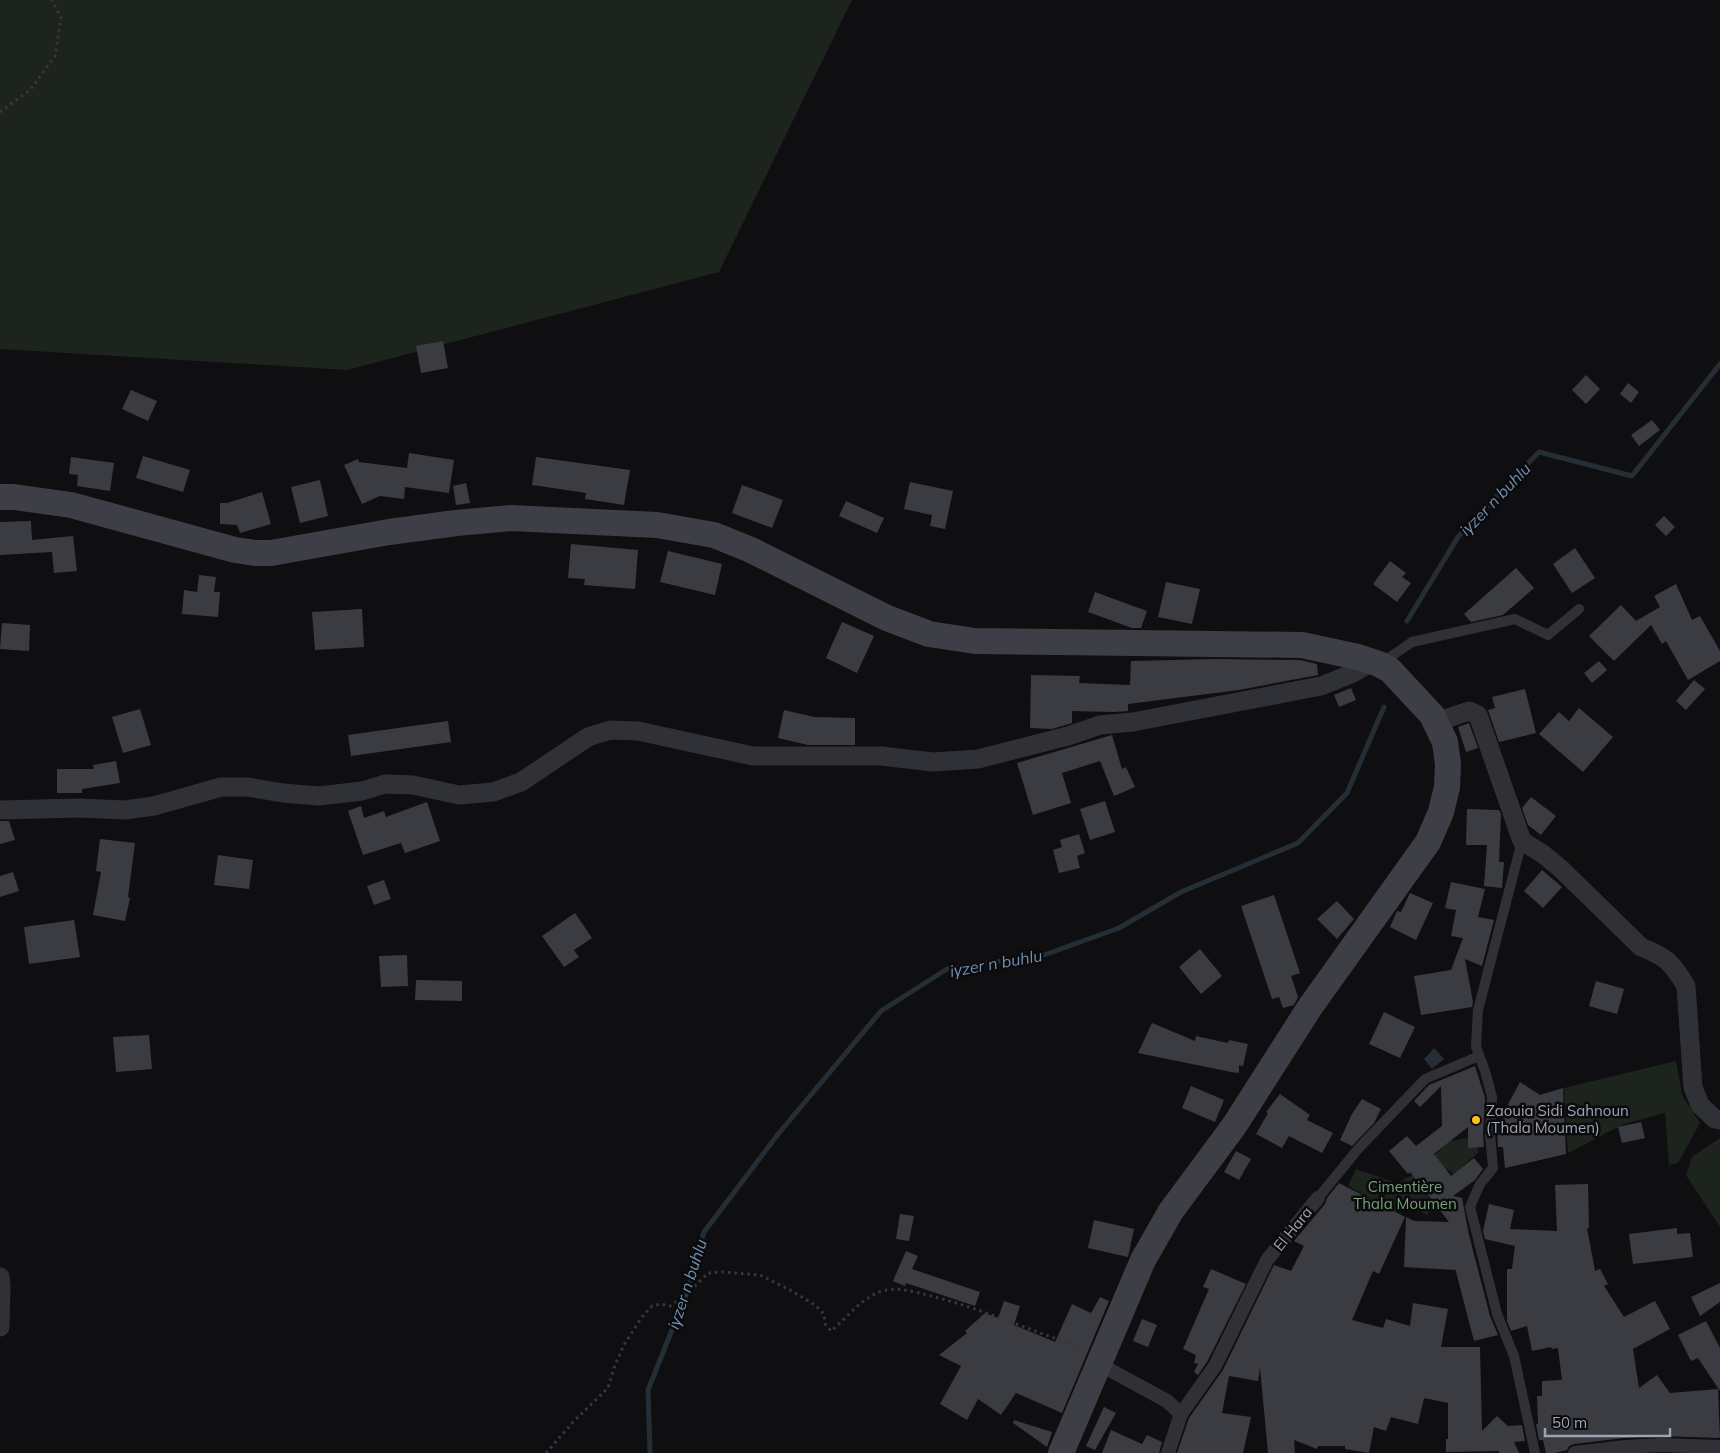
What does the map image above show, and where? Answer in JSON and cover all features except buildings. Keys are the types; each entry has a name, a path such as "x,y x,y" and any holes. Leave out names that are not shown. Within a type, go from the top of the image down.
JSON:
{"main road":[{"path":"0,497 14,497 71,505 235,550 255,553 389,532 511,518 657,525 714,535 751,550 887,618 929,634 976,641 1302,645 1358,657 1381,666 1434,719 1445,742 1448,764 1447,787 1441,812 1428,842 1310,1007 1234,1126 1171,1211 1143,1260 1060,1453"}],"street":[{"path":"0,810 78,808 125,810 154,806 221,787 248,787 283,793 319,796 362,791 385,784 413,785 459,795 493,792 521,782 588,737 610,730 638,731 752,756 882,756 933,762 978,759 1068,736 1100,725 1133,722 1321,686 1351,674 1381,666"},
{"path":"1434,719 1469,711 1478,715 1522,841 1561,868 1642,947 1670,961 1686,986 1693,1087 1700,1105 1715,1119 1720,1120"},
{"name":"El Hara","path":"1168,1453 1181,1414 1215,1366 1267,1260 1318,1198"},
{"path":"0,1276 0,1327"},
{"path":"1101,1359 1167,1401 1181,1414"},
{"path":"1575,1453 1660,1445 1720,1447"}],"lane":[{"path":"1381,666 1412,642 1515,619 1548,635 1579,609"},
{"path":"1522,841 1478,1010 1476,1047 1492,1096 1490,1134 1493,1168 1480,1184 1470,1207 1497,1314 1514,1356 1535,1453"},
{"name":"El Hara","path":"1318,1198 1358,1149 1425,1079 1479,1056"}],"path":[{"path":"0,112 30,90 55,56 61,18 52,0"},
{"path":"546,1453 574,1421 608,1388 624,1345 642,1317 652,1306 661,1304 670,1306 686,1295 708,1274 723,1272 760,1275 815,1305 824,1314 825,1324 831,1331 843,1322 861,1303 882,1291 904,1289 984,1312 1056,1339 1101,1359"}],"green space":[{"path":"0,0 852,0 719,272 347,370 0,349"},
{"path":"1676,1061 1682,1095 1700,1123 1678,1163 1669,1165 1665,1113 1624,1124 1568,1153 1564,1088"},
{"name":"Cimentière Thala Moumen","path":"1467,1138 1474,1142 1479,1152 1454,1174 1447,1169 1421,1190 1436,1205 1427,1215 1415,1209 1396,1212 1348,1186 1356,1169 1397,1183 1413,1175 1450,1141"},
{"path":"1720,1138 1720,1227 1686,1175 1692,1157"}],"shaded area":[{"path":"1434,1048 1444,1059 1432,1069 1424,1059"}],"waterway":[{"name":"iγzer n buhlu","path":"1407,621 1458,537 1539,452 1632,476 1720,364"},
{"name":"iγzer n buhlu","path":"650,1453 648,1390 686,1295 704,1232 779,1133 881,1011 947,969 1044,955 1119,928 1181,892 1298,843 1347,793 1384,707"}],"place":[{"name":"Zaouia Sidi Sahnoun (Thala Moumen)","path":"1476,1120"}]}
